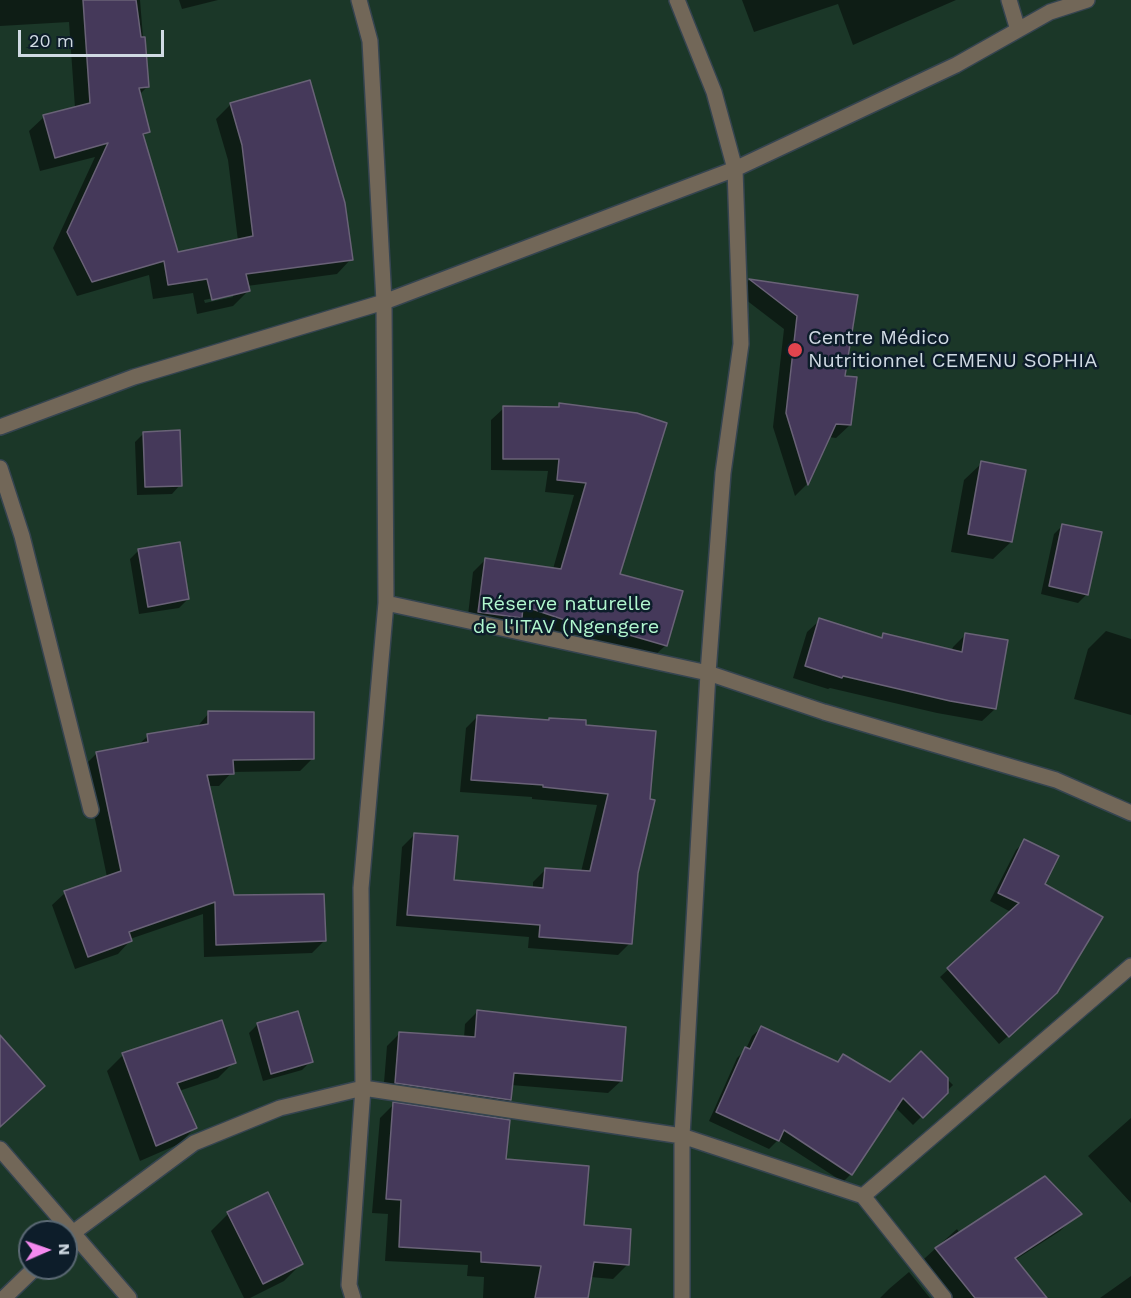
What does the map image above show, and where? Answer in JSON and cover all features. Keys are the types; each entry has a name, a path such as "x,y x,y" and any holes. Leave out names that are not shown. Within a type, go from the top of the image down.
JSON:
{"street":[{"path":"352,1298 349,1285 363,1088 361,888 386,603 384,302 370,41 359,0"},
{"path":"677,0 714,92 735,169 741,344 723,473 708,673 682,1136 682,1298"},
{"path":"1009,0 1018,30"},
{"path":"0,427 134,377 384,302 735,169 956,65 1050,12 1087,0"},
{"path":"0,468 22,536 92,810"},
{"path":"386,603 708,673 824,712 1056,780 1131,813"},
{"path":"863,1196 1131,966"},
{"path":"78,1228 194,1143 280,1108 363,1088 682,1136 863,1196 944,1298"},
{"path":"0,1149 57,1220"},
{"path":"78,1244 129,1298"},
{"path":"4,1298 23,1280"}],"green space":[{"name":"Réserve naturelle de l'ITAV (Ngengere","path":"0,0 1131,0 1131,1298 0,1298"}],"building":[{"path":"83,0 136,0 141,37 145,37 149,87 139,88 150,132 143,134 178,252 253,236 242,145 230,103 310,80 345,203 353,260 246,274 250,291 212,300 207,279 168,285 164,261 92,282 67,232 108,143 55,158 43,115 90,103"},
{"path":"749,279 858,295 845,376 857,377 851,425 836,424 808,485 786,413 797,316"},
{"path":"559,403 637,413 667,423 620,574 683,591 667,646 581,621 580,625 523,606 522,618 478,612 485,558 561,569 586,483 557,480 559,459 503,459 503,406 559,407"},
{"path":"180,430 182,486 145,487 143,432"},
{"path":"981,461 1026,470 1012,542 968,534"},
{"path":"1062,524 1102,532 1088,595 1049,586"},
{"path":"180,542 189,599 148,607 138,549"},
{"path":"819,618 882,638 883,633 962,652 965,633 1008,640 996,709 950,701 843,676 842,678 805,666"},
{"path":"208,711 314,712 314,759 233,760 234,774 207,775 234,895 324,894 326,941 216,945 215,902 129,932 132,941 88,957 64,891 121,871 96,752 148,742 147,734 208,724"},
{"path":"477,715 586,720 586,725 656,731 650,799 655,800 638,873 632,944 539,937 540,925 407,915 414,833 458,836 454,880 543,888 545,868 590,871 608,794 543,787 543,785 471,780"},
{"path":"1024,839 1059,856 1045,884 1103,917 1057,993 1009,1037 947,968 1019,903 998,893"},
{"path":"477,1010 626,1027 622,1081 514,1073 511,1100 395,1083 399,1032 475,1037"},
{"path":"298,1011 313,1062 271,1074 257,1023"},
{"path":"222,1020 236,1063 177,1083 197,1128 156,1146 122,1053"},
{"path":"761,1026 838,1062 843,1054 890,1082 921,1051 948,1078 948,1093 923,1118 903,1098 852,1175 784,1130 779,1141 716,1112 745,1047 750,1049"},
{"path":"0,1035 45,1086 0,1127"},
{"path":"393,1102 510,1120 506,1159 589,1166 584,1225 631,1229 629,1265 594,1262 588,1298 535,1298 541,1266 481,1262 481,1252 399,1247 401,1200 386,1199"},
{"path":"1045,1176 1082,1214 1015,1258 1047,1298 975,1298 935,1248"},
{"path":"268,1192 303,1264 263,1284 227,1212"}],"place":[{"name":"Centre Médico Nutritionnel CEMENU SOPHIA","path":"795,350"}]}
